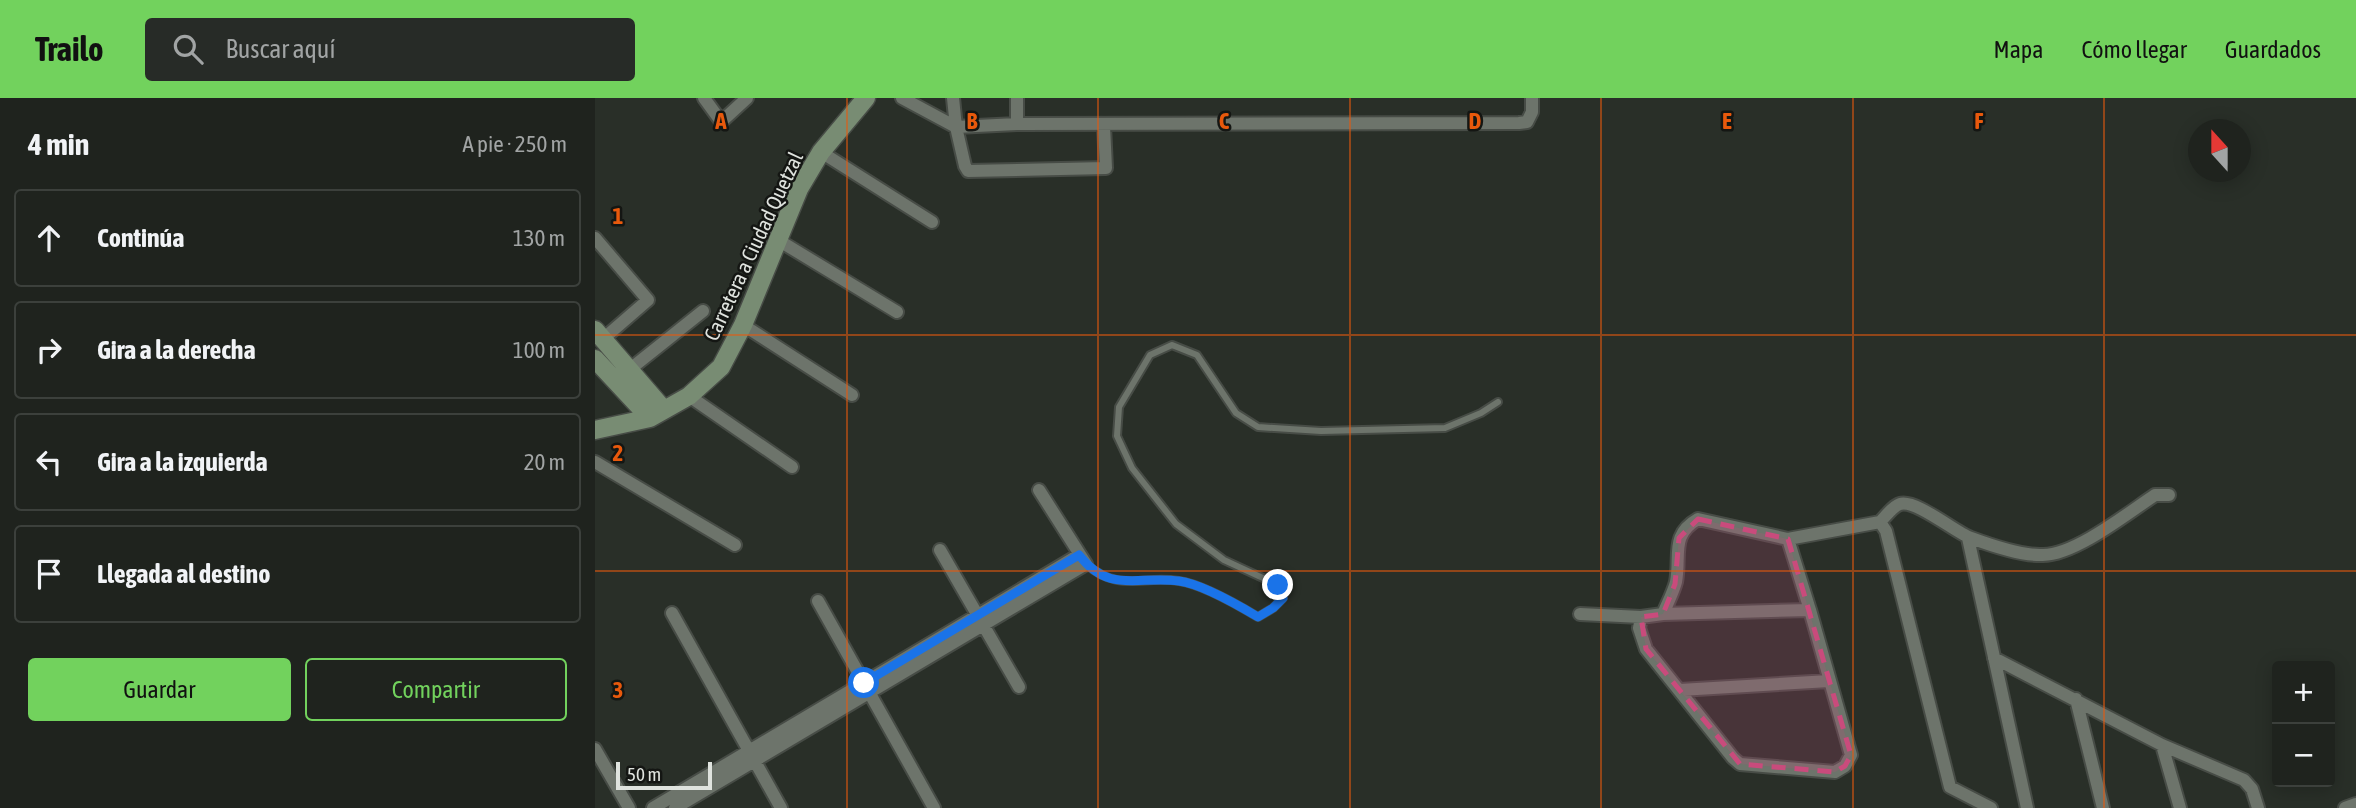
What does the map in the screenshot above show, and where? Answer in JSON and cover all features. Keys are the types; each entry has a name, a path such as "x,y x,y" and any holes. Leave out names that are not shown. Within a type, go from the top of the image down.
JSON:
{"main road":[{"name":"Carretera a Ciudad Quetzal","path":"595,430 657,414 689,396 721,367 743,325 799,189 821,152 866,98"},
{"path":"599,335 629,370 657,414"},
{"path":"595,359 657,414"}],"street":[{"path":"704,98 722,121 747,98"},
{"path":"902,98 956,127 1017,124 1104,126 1519,123 1527,122 1532,111 1532,98"},
{"path":"953,98 956,127 968,171 1106,168 1104,126"},
{"path":"1017,98 1017,124"},
{"path":"821,152 932,222"},
{"path":"595,237 648,300 599,335"},
{"path":"778,240 897,312"},
{"path":"629,370 703,311"},
{"path":"743,325 852,395"},
{"path":"689,396 792,467"},
{"path":"595,462 735,545"},
{"path":"653,808 752,756 1083,560 1039,490"},
{"path":"1663,614 1675,584 1679,538 1686,525 1698,519 1788,539 1880,522 1896,506 1906,503 1941,519 1968,538 2043,556 2068,551 2155,495 2169,495"},
{"path":"1880,522 1886,531 1949,787 1991,808"},
{"path":"1968,538 2027,808"},
{"path":"1641,617 1639,628 1646,649 1733,758 1741,764 1835,772 1845,766 1851,755 1788,539"},
{"path":"940,550 1019,687"},
{"path":"818,601 934,808"},
{"path":"1580,614 1641,617 1810,610"},
{"path":"671,612 781,808"},
{"path":"1994,659 2162,745 2244,780 2252,789 2258,808"},
{"path":"1679,690 1829,681"},
{"path":"2076,699 2103,808"},
{"path":"2162,745 2180,808"},
{"path":"595,749 629,808"},
{"path":"675,808 752,756"}],"lane":[{"path":"1083,560 1099,575 1122,581 1180,581 1230,600 1258,617 1283,598 1278,585 1224,560 1176,524 1132,468 1117,436 1119,407 1150,355 1172,345 1196,355 1236,413 1258,426 1321,431 1445,428 1481,413 1498,402"}],"highlighted area":[{"path":"1698,519 1788,539 1851,755 1845,766 1835,772 1740,764 1646,649 1641,617 1663,614 1675,584 1679,538"}],"route":[{"path":"864,683 1079,555 1099,575 1122,581 1180,581 1230,600 1258,617 1283,598 1278,585"}]}
